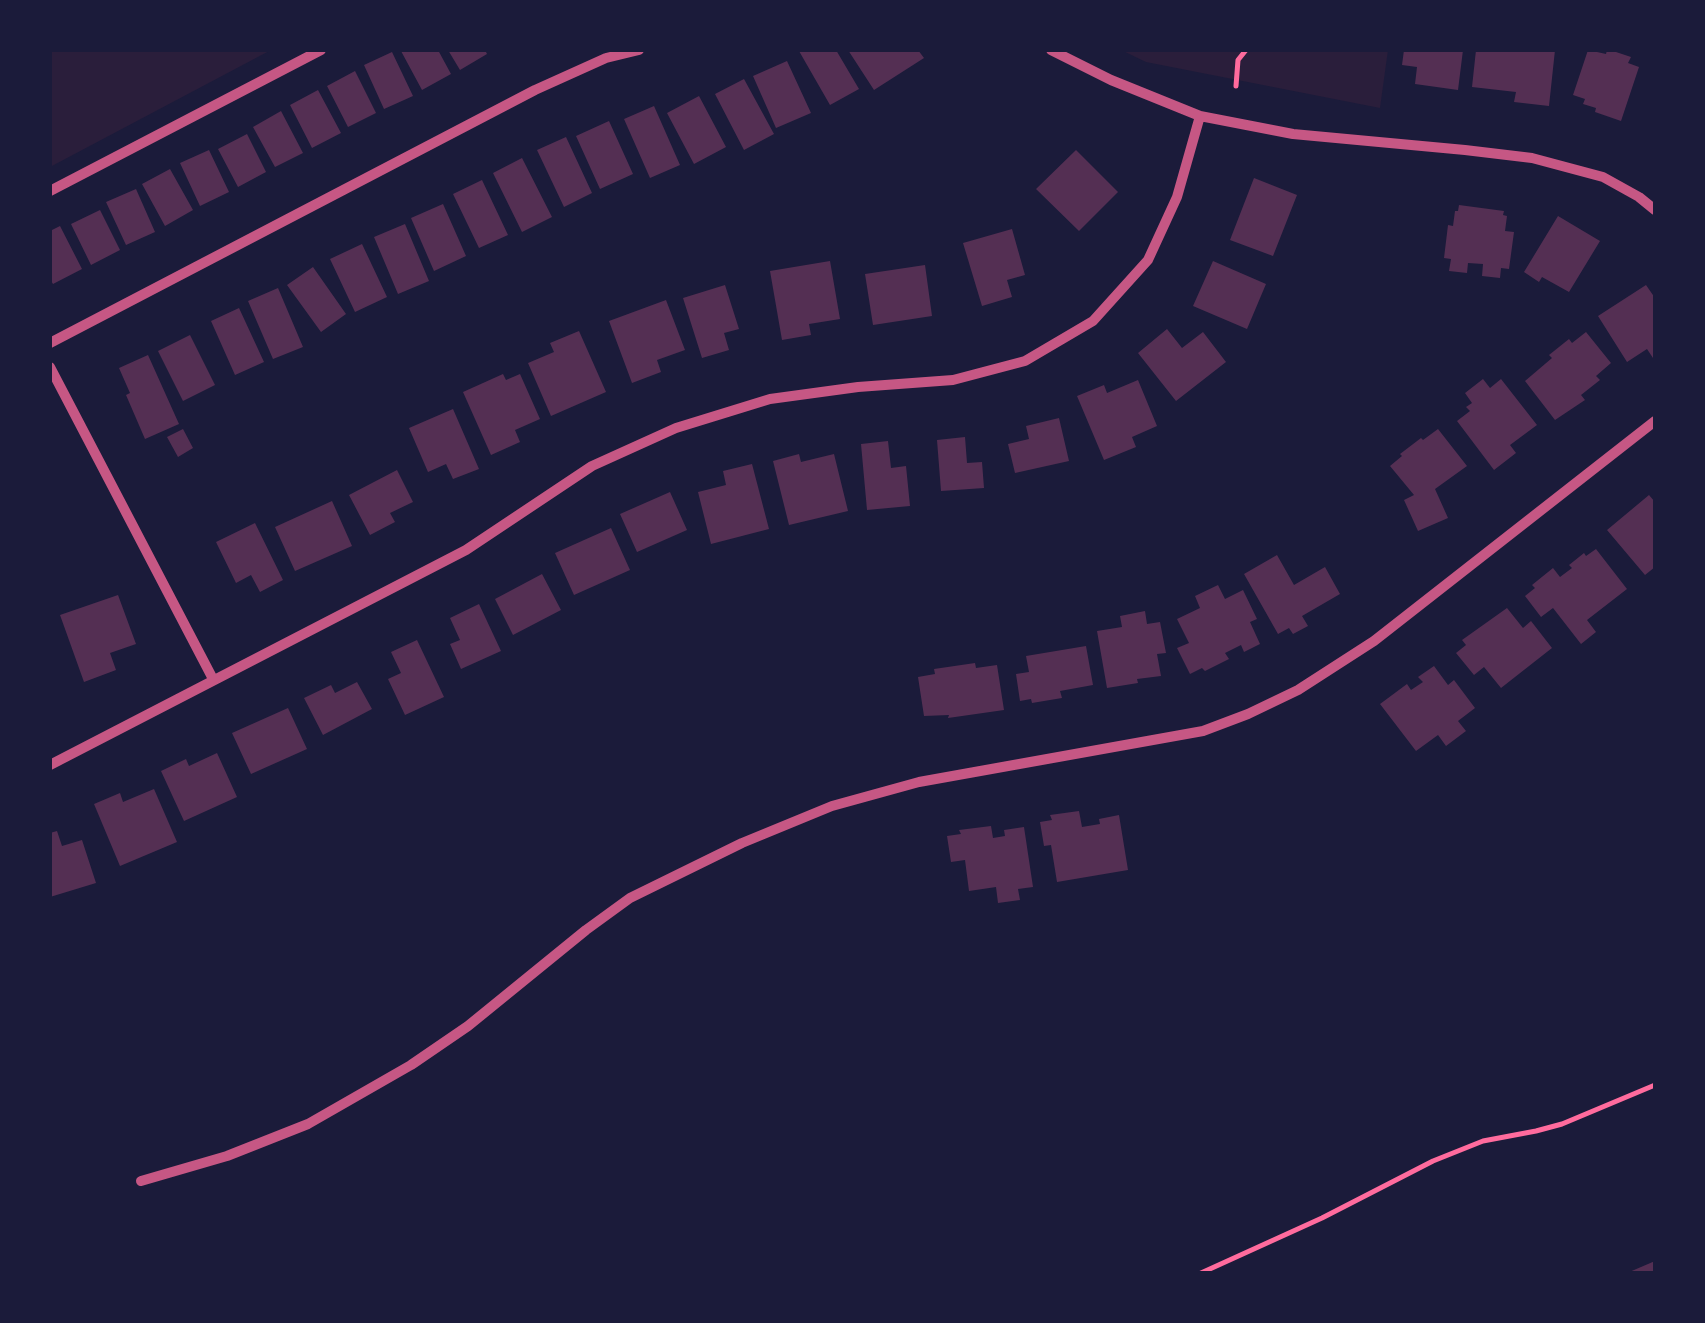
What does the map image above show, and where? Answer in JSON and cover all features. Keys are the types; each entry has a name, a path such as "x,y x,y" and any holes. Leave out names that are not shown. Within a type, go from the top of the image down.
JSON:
{"street":[{"path":"50,191 321,50"},
{"path":"50,343 534,90 606,58 639,50"},
{"path":"1051,50 1111,80 1200,116 1293,134 1532,158 1602,177 1655,210"},
{"path":"50,765 466,550 592,466 676,428 770,399 858,386 953,380 1025,362 1094,321 1148,260 1177,197 1200,116"},
{"path":"50,367 213,679"},
{"path":"141,1181 228,1156 308,1124 411,1065 468,1026 630,898 742,842 832,806 920,782 1203,731 1298,690 1374,641 1655,421"}],"path":[{"path":"1236,86 1238,60 1246,50"},
{"path":"1201,1273 1322,1218 1433,1161 1482,1141 1562,1124 1655,1085"}],"shaded area":[{"path":"50,50 271,50 50,167"},
{"path":"1121,50 1388,50 1380,108 1146,62"}],"building":[{"path":"438,50 451,74 422,90 401,51"},
{"path":"448,50 485,50 487,54 460,70"},
{"path":"801,50 836,50 859,89 830,105"},
{"path":"848,50 918,50 924,58 874,90"},
{"path":"1404,50 1463,50 1458,90 1415,84 1417,67 1402,65"},
{"path":"1476,50 1555,50 1549,106 1514,102 1516,92 1472,87"},
{"path":"1588,50 1606,54 1610,50 1631,57 1628,63 1639,67 1621,121 1595,112 1596,108 1583,104 1585,99 1573,95"},
{"path":"392,52 413,96 384,109 364,65"},
{"path":"787,61 811,113 776,128 753,76"},
{"path":"355,71 376,113 348,127 327,86"},
{"path":"744,79 774,134 744,150 715,94"},
{"path":"318,90 341,133 312,148 290,105"},
{"path":"699,96 726,147 694,164 667,113"},
{"path":"654,106 680,165 650,178 624,119"},
{"path":"281,111 303,153 275,167 253,127"},
{"path":"609,121 633,174 600,189 576,136"},
{"path":"247,134 266,172 238,187 218,149"},
{"path":"566,137 592,193 564,207 537,150"},
{"path":"209,150 229,192 200,206 180,163"},
{"path":"1076,150 1118,192 1079,231 1036,189"},
{"path":"522,158 552,217 522,232 493,173"},
{"path":"170,169 193,210 165,226 142,184"},
{"path":"1254,178 1297,195 1273,256 1230,240"},
{"path":"482,180 508,235 479,248 453,194"},
{"path":"136,189 155,232 126,245 106,202"},
{"path":"443,204 466,256 434,271 411,218"},
{"path":"1459,205 1504,211 1507,216 1505,231 1514,232 1509,269 1501,268 1500,278 1482,276 1483,264 1468,263 1467,273 1449,271 1451,259 1444,258 1448,225 1453,226"},
{"path":"100,210 120,250 91,265 71,224"},
{"path":"1558,216 1600,241 1569,292 1542,277 1539,282 1524,272"},
{"path":"405,224 429,281 398,294 374,237"},
{"path":"60,226 82,269 53,284 50,231"},
{"path":"1012,229 1025,275 1007,280 1012,297 982,306 963,243"},
{"path":"362,244 387,297 355,312 330,259"},
{"path":"830,261 840,319 809,324 811,335 782,340 770,271"},
{"path":"1213,261 1266,284 1247,329 1193,306"},
{"path":"925,265 932,316 873,325 865,274"},
{"path":"313,267 346,314 321,332 287,285"},
{"path":"725,285 739,329 724,333 729,350 702,358 683,298"},
{"path":"1646,285 1655,298 1655,361 1647,349 1627,362 1598,316"},
{"path":"278,288 303,347 273,359 248,301"},
{"path":"666,300 685,350 657,360 661,372 632,383 609,321"},
{"path":"239,308 264,362 235,375 211,321"},
{"path":"1167,329 1182,348 1203,332 1226,362 1176,401 1138,353"},
{"path":"579,331 606,392 551,416 528,363 554,352 550,343"},
{"path":"1586,332 1611,363 1596,376 1600,380 1581,395 1585,400 1555,420 1525,381 1552,358 1549,355 1569,339 1572,343"},
{"path":"190,335 215,385 183,401 158,351"},
{"path":"148,355 179,424 145,439 119,368"},
{"path":"503,374 506,380 520,374 540,419 515,430 520,442 491,455 463,392"},
{"path":"1483,379 1490,388 1501,379 1537,425 1510,445 1516,453 1494,470 1457,421 1470,411 1466,407 1472,403 1465,393"},
{"path":"1138,380 1157,426 1132,437 1136,447 1104,460 1077,396 1104,385 1107,393"},
{"path":"453,409 479,469 453,479 446,464 428,472 409,428"},
{"path":"1059,418 1069,461 1015,473 1008,444 1029,439 1026,426"},
{"path":"183,429 193,448 178,457 167,437"},
{"path":"1438,429 1467,466 1435,489 1448,518 1418,531 1404,500 1414,495 1390,466 1400,454"},
{"path":"965,437 967,463 982,462 984,488 941,491 937,440"},
{"path":"888,441 891,468 906,466 910,506 867,510 861,444"},
{"path":"799,454 801,462 834,454 848,511 789,525 773,461"},
{"path":"752,464 769,529 711,544 698,492 726,485 723,471"},
{"path":"397,470 413,502 390,513 395,522 370,535 349,495"},
{"path":"670,492 687,530 637,552 620,514"},
{"path":"1649,495 1655,502 1655,567 1645,575 1607,530"},
{"path":"332,501 352,546 295,571 275,527"},
{"path":"255,523 283,580 260,592 251,575 236,583 216,542"},
{"path":"611,528 630,570 574,595 555,553"},
{"path":"1596,549 1627,589 1587,620 1596,632 1581,644 1553,608 1541,617 1525,596 1553,568 1560,577 1584,553 1586,556"},
{"path":"1277,555 1294,585 1325,567 1340,594 1302,616 1308,626 1293,634 1289,628 1278,634 1244,574"},
{"path":"542,574 561,610 513,635 495,599"},
{"path":"1218,585 1225,599 1243,590 1257,619 1250,622 1260,644 1244,652 1241,645 1225,653 1229,659 1190,674 1177,648 1189,643 1177,619 1200,608 1195,596"},
{"path":"118,595 136,644 110,653 116,670 84,682 60,615"},
{"path":"479,604 501,651 461,669 450,644 460,640 450,618"},
{"path":"1507,608 1523,628 1531,621 1552,648 1501,688 1484,667 1474,675 1456,653 1466,645 1462,640"},
{"path":"1145,611 1147,624 1160,622 1166,653 1157,654 1161,676 1107,688 1097,631 1122,627 1120,616"},
{"path":"417,640 444,697 405,715 388,679 401,673 391,652"},
{"path":"1086,646 1093,685 1060,691 1062,698 1020,701 1016,674 1029,672 1026,656"},
{"path":"975,663 976,668 997,665 1004,710 948,718 949,715 924,716 918,677 935,674 934,669"},
{"path":"1434,666 1448,685 1454,680 1475,708 1458,721 1466,731 1446,746 1438,735 1416,751 1380,704 1407,684 1411,690 1423,682 1418,677"},
{"path":"357,682 372,709 323,735 304,698 331,685 335,693"},
{"path":"288,708 307,749 251,774 232,733"},
{"path":"217,753 237,797 184,821 161,771 186,759 189,766"},
{"path":"154,789 177,842 120,866 94,804 120,793 123,802"},
{"path":"1079,811 1082,827 1119,815 1128,870 1057,882 1051,845 1044,846 1040,822 1052,820 1050,815"},
{"path":"991,826 993,838 1005,836 1004,830 1024,827 1033,887 1018,889 1020,900 998,903 996,887 969,891 965,860 951,862 947,836 961,834 959,830"},
{"path":"57,831 62,846 82,840 96,883 50,897 50,833"},
{"path":"1655,1261 1655,1273 1627,1273"}]}
